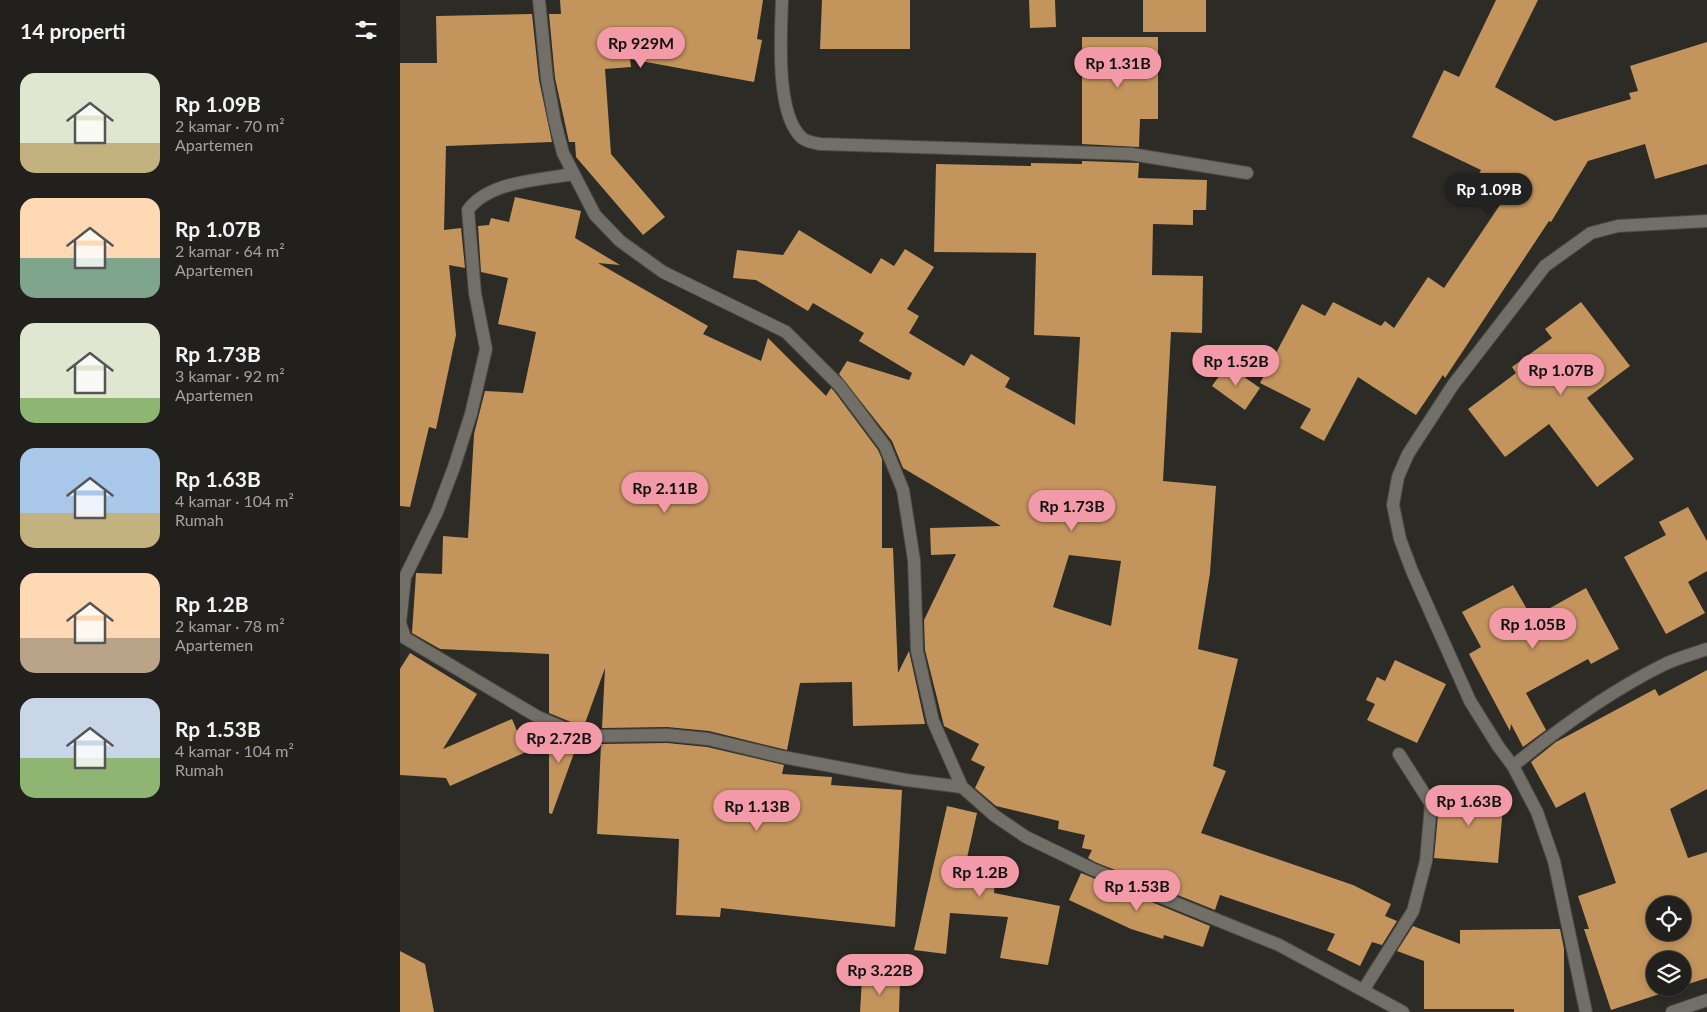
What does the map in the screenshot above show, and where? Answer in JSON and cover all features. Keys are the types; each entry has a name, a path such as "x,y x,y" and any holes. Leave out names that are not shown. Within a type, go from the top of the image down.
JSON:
{"street":[{"path":"539,0 547,79 563,153 572,174 595,215 620,241 664,272 786,332 840,386 885,446 903,490 914,560 917,651 932,721 962,787 995,816 1026,837 1092,869 1279,945 1364,989 1403,1012"},
{"path":"782,0 781,76 786,108 802,139 820,144 1131,154 1247,173"},
{"path":"572,174 505,187 476,200 468,210 475,293 486,349 471,414 454,467 438,512 405,577 400,623 405,638 538,717 576,733 597,736 667,735 708,739 783,757 906,780 962,787"},
{"path":"1586,1012 1554,861 1537,812 1513,766 1470,702 1412,572 1400,539 1394,505 1398,477 1408,454 1453,384 1545,266 1591,233 1618,226 1707,221"},
{"path":"1513,766 1551,735 1620,690 1665,664 1707,649"},
{"path":"1364,989 1413,911 1426,861 1431,804 1399,754"},
{"path":"1672,1012 1707,1000"}],"building":[{"path":"560,0 763,0 757,39 762,40 754,82 630,59 631,67 605,69 611,154 665,217 643,235 576,157 575,142 569,142 555,78 549,14 561,14"},
{"path":"822,0 910,0 910,49 820,49"},
{"path":"1029,0 1055,0 1056,27 1030,28"},
{"path":"1143,0 1206,0 1206,32 1143,32"},
{"path":"1496,0 1538,0 1495,87 1555,121 1631,99 1629,93 1638,91 1630,66 1707,42 1707,164 1655,179 1645,144 1588,161 1551,222 1549,221 1445,378 1443,375 1416,415 1358,377 1324,441 1300,428 1311,409 1260,383 1302,304 1325,316 1333,302 1381,326 1385,321 1394,328 1428,277 1444,288 1506,196 1477,178 1481,170 1412,137 1444,70 1459,77"},
{"path":"532,14 539,80 552,142 446,146 444,230 461,228 465,268 449,265 456,335 436,429 429,427 410,507 400,506 400,63 437,63 436,16"},
{"path":"1082,37 1158,37 1158,119 1140,119 1139,147 1082,144"},
{"path":"1082,161 1139,163 1138,178 1207,180 1206,210 1193,210 1193,225 1153,224 1152,275 1203,276 1202,333 1171,332 1163,481 1216,486 1210,573 1198,649 1238,659 1213,766 1226,771 1201,833 1353,885 1391,904 1385,916 1397,921 1382,945 1372,942 1360,966 1327,950 1335,934 1220,895 1215,910 1095,862 1088,858 1092,850 1082,848 1085,835 1058,829 1059,821 996,806 975,788 985,767 971,760 979,744 944,726 925,650 924,620 956,554 931,555 930,528 1001,526 903,468 892,441 839,374 847,361 909,380 912,373 859,341 864,333 813,303 808,311 756,280 733,278 737,250 783,255 799,230 871,274 881,258 894,266 905,249 934,267 907,309 919,316 909,333 964,366 971,354 1010,378 1005,387 1075,425 1080,337 1034,335 1036,253 934,252 936,164 1031,166 1031,163 1082,164","holes":["1069,555 1121,561 1111,626 1053,607"]},
{"path":"515,197 581,211 575,238 620,265 598,263 708,326 703,334 761,361 768,338 826,396 831,388 834,391 878,450 882,459 882,548 893,548 898,673 909,651 925,724 853,726 852,682 800,683 787,750 709,731 667,727 602,728 605,668 584,726 578,725 549,713 549,654 440,649 412,633 416,573 442,574 443,536 468,538 474,434 485,391 523,393 536,332 498,324 508,278 481,272 478,226 489,225 491,218 509,222"},
{"path":"1581,302 1630,366 1587,398 1634,459 1597,487 1549,424 1505,457 1468,409 1516,373 1512,367 1552,338 1545,329"},
{"path":"1227,365 1260,388 1245,410 1212,386"},
{"path":"1688,507 1707,541 1707,571 1688,582 1705,613 1666,634 1624,557 1666,535 1659,522"},
{"path":"1513,585 1532,618 1586,588 1619,649 1591,664 1588,659 1526,693 1546,730 1523,747 1511,724 1510,731 1469,654 1481,647 1462,612"},
{"path":"410,653 477,694 443,749 512,719 526,752 450,786 446,778 400,775 400,669"},
{"path":"1395,660 1446,684 1417,743 1367,720 1375,704 1366,700 1377,677 1385,681"},
{"path":"1707,670 1707,789 1670,809 1688,858 1707,852 1707,978 1691,983 1691,951 1646,951 1646,996 1654,996 1611,1010 1584,929 1589,929 1578,896 1616,883 1585,792 1556,808 1531,762 1556,742 1655,689 1659,696"},
{"path":"549,730 578,742 552,814 549,813"},
{"path":"667,743 707,747 784,765 782,774 832,777 831,785 902,790 895,927 721,908 720,917 676,915 679,839 597,834 601,744"},
{"path":"1438,790 1504,796 1498,863 1434,858 1439,805"},
{"path":"947,806 977,813 967,858 996,861 994,893 1060,906 1048,965 1000,958 1008,917 950,913 946,954 914,950"},
{"path":"1081,873 1210,926 1203,947 1164,935 1163,939 1131,929 1069,900"},
{"path":"1413,926 1460,944 1460,930 1560,929 1564,949 1564,1012 1514,1012 1514,1009 1424,1009 1424,961 1397,951"},
{"path":"400,951 425,964 434,1012 400,1012"},
{"path":"862,979 900,981 899,1012 860,1012"}]}
